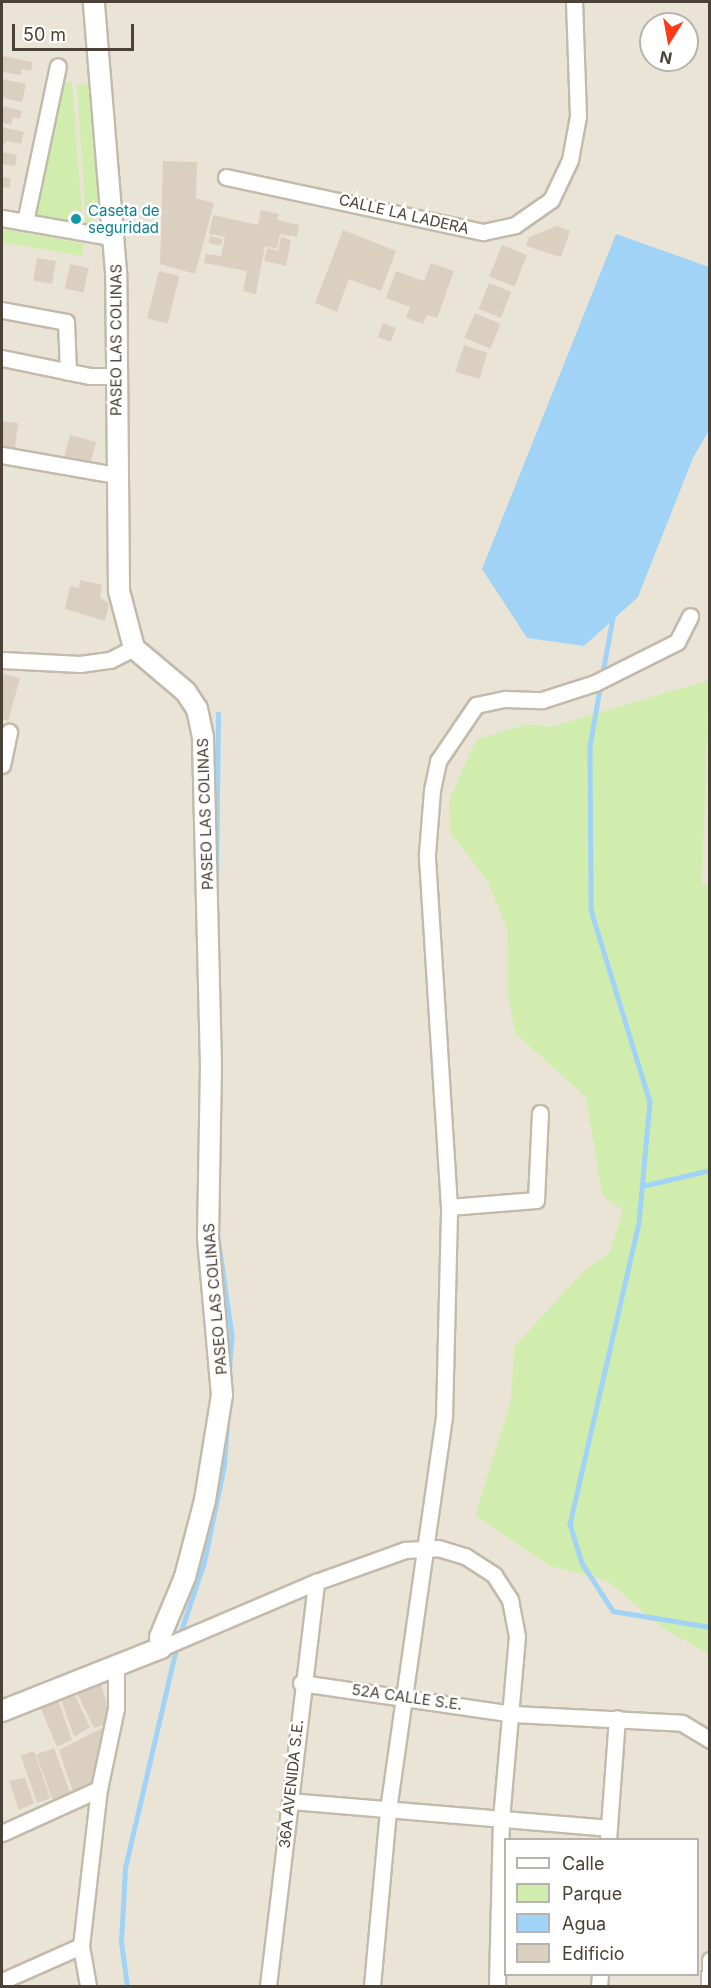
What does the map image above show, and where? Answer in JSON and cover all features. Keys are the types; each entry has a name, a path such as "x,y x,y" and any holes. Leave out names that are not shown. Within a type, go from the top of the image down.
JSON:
{"street":[{"name":"PASEO LAS COLINAS","path":"94,2 115,238 119,591 134,648 186,692 197,709 204,737 211,1067 208,1237 222,1395 205,1500 185,1577 160,1637 165,1646"},
{"name":"CALLE LA LADERA","path":"226,177 483,232 515,225 551,200 570,160 578,116 574,2"},
{"path":"25,222 58,66"},
{"path":"2,218 115,238"},
{"path":"2,310 66,322 68,372"},
{"path":"2,358 68,372 115,376"},
{"path":"2,455 116,475"},
{"path":"372,1986 388,1810 444,1417 449,1207 427,854 438,761 476,705 505,699 542,700 595,683 677,642 690,616"},
{"path":"2,660 80,664 110,660 134,648"},
{"path":"2,765 9,732"},
{"path":"449,1207 536,1200 540,1113"},
{"path":"2,1711 116,1669 316,1581 425,1546 465,1556 495,1575 510,1600 517,1636 513,1714 501,1819 497,1986"},
{"name":"36A AVENIDA S.E.","path":"268,1986 290,1801 301,1683 316,1581"},
{"path":"88,1986 81,1947 99,1789 116,1708 116,1669"},
{"name":"52A CALLE S.E.","path":"301,1683 403,1695 513,1714 682,1723 710,1740"},
{"path":"290,1801 501,1819 609,1834 617,1718"},
{"path":"2,1833 99,1789"},
{"path":"2,1981 81,1947"},
{"path":"709,1986 710,1960"}],"shaded area":[{"path":"2,2 709,2 709,1986 2,1986"}],"green space":[{"path":"64,82 72,82 82,213 72,210 69,223 36,217"},
{"path":"88,84 101,212 86,227 77,85"},
{"path":"2,229 84,243 81,256 2,242"},
{"path":"709,680 702,884 710,886 709,1654 661,1627 608,1581 550,1566 475,1515 511,1401 514,1347 582,1273 610,1252 623,1211 602,1195 586,1097 515,1033 508,995 507,929 487,880 450,832 449,800 476,740 527,724 550,727"}],"water":[{"path":"616,234 709,267 709,430 693,458 638,597 584,646 527,638 482,569"}],"building":[{"path":"2,56 33,62 31,71 22,69 21,75 2,72"},
{"path":"2,79 26,84 22,102 2,98"},
{"path":"2,106 22,111 20,119 13,117 11,125 2,123"},
{"path":"2,127 24,132 21,144 7,141 2,147"},
{"path":"2,152 17,155 15,166 2,164"},
{"path":"163,161 197,162 196,198 214,203 195,274 160,264"},
{"path":"2,177 11,178 10,188 2,187"},
{"path":"261,210 279,214 277,220 299,225 297,237 280,234 277,249 265,246 256,294 243,291 247,271 204,263 206,254 221,256 225,237 209,234 213,215 258,225"},
{"name":"Caseta de seguridad","path":"73,212 82,214 79,225 71,223"},
{"path":"557,226 570,231 561,257 526,246 529,237"},
{"path":"343,230 396,251 381,291 349,279 337,312 315,303"},
{"path":"210,236 223,239 221,246 208,243"},
{"path":"281,237 291,240 286,266 264,261 267,248 278,251"},
{"path":"502,245 527,255 514,287 489,277"},
{"path":"37,258 56,261 52,284 33,281"},
{"path":"431,263 454,271 437,318 427,315 423,324 406,318 410,307 386,298 396,271 424,281"},
{"path":"70,264 89,268 83,292 65,288"},
{"path":"159,271 179,276 168,324 147,319"},
{"path":"489,283 511,292 501,318 479,309"},
{"path":"475,313 501,324 490,349 464,338"},
{"path":"383,323 396,328 391,342 378,337"},
{"path":"464,345 488,353 479,379 455,372"},
{"path":"2,421 18,423 15,448 2,446"},
{"path":"70,435 96,442 90,465 64,458"},
{"path":"80,580 102,585 100,597 109,604 105,621 65,609 70,586 79,588"},
{"path":"2,674 20,678 8,721 2,719"},
{"path":"100,1681 109,1711 106,1724 94,1728 77,1693"},
{"path":"74,1694 90,1727 74,1737 61,1699"},
{"path":"57,1697 72,1740 57,1747 39,1704"},
{"path":"104,1727 95,1787 74,1795 59,1750"},
{"path":"54,1748 71,1796 54,1802 36,1754"},
{"path":"34,1751 50,1798 37,1803 21,1756"},
{"path":"25,1778 34,1803 19,1810 9,1781"}],"waterway":[{"path":"602,675 613,615"},
{"path":"601,683 590,747 591,910 650,1102 639,1223 570,1524 582,1563 613,1611 710,1627"},
{"path":"216,879 218,714"},
{"path":"218,1191 219,1119"},
{"path":"642,1186 710,1170"},
{"path":"217,1230 232,1336 229,1379"},
{"path":"179,1637 204,1562 224,1465 227,1423"},
{"path":"127,1986 121,1942 125,1868 177,1645"}],"place":[{"name":"Caseta de seguridad","path":"76,219"}]}
